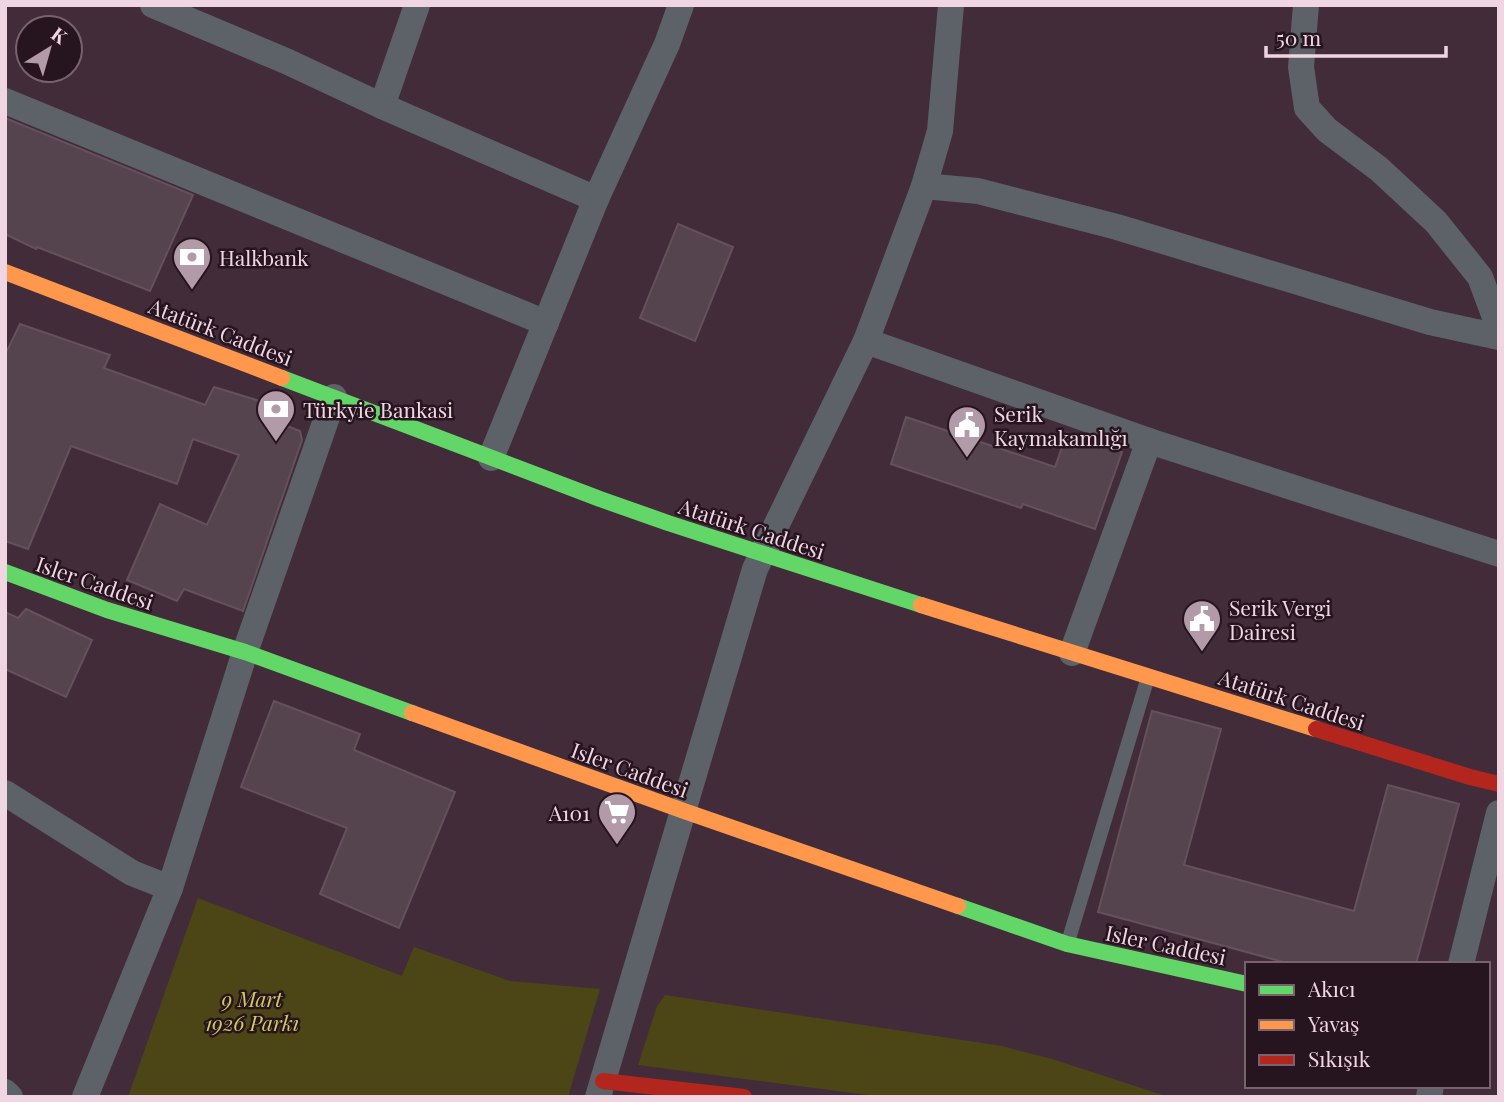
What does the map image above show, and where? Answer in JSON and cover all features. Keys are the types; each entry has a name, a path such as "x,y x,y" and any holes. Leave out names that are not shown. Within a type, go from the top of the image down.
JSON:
{"main road":[{"name":"Atatürk Caddesi","path":"6,276 634,511 1072,653 1458,774 1499,784"},
{"name":"Isler Caddesi","path":"5,572 107,610 245,652 684,811 1067,944 1245,984"},
{"path":"601,1089 744,1097"}],"street":[{"path":"153,5 596,199"},
{"path":"382,106 417,5"},
{"path":"491,458 596,199 667,44 681,5"},
{"path":"601,1089 755,569 866,341 924,186 940,131 951,5"},
{"path":"1306,5 1301,67 1307,108 1327,130 1380,169 1436,222 1480,277 1499,328"},
{"path":"5,101 546,323"},
{"path":"924,186 978,191 1117,228 1430,322 1499,337"},
{"path":"866,341 1149,441 1499,554"},
{"path":"85,1097 170,888 245,652 334,397"},
{"path":"1072,653 1149,441"},
{"path":"5,793 132,873 170,888"},
{"path":"1462,962 1499,813"},
{"path":"5,1092 10,1097"}],"lane":[{"path":"1067,944 1148,675"}],"green space":[{"name":"9 Mart 1926 Parkı","path":"198,898 402,976 414,947 510,981 600,989 568,1097 128,1097"},
{"path":"665,995 1002,1046 1052,1059 1169,1097 884,1097 638,1065 657,1006"}],"building":[{"path":"5,118 193,195 150,291 37,247 36,249 5,234"},
{"path":"678,224 733,247 695,341 640,318"},
{"path":"20,324 110,355 104,368 205,405 214,387 263,402 259,415 300,431 302,440 243,611 184,589 177,601 127,580 160,504 207,525 239,455 193,439 177,484 71,446 28,549 5,541 5,355"},
{"path":"906,417 1055,467 1067,433 1122,452 1095,529 1023,504 1021,508 891,464"},
{"path":"26,609 92,640 66,697 5,669 5,612 18,618"},
{"path":"274,701 360,734 354,750 455,792 399,928 320,894 347,828 241,787"},
{"path":"1152,711 1221,729 1184,865 1354,911 1388,785 1459,804 1417,962 1284,962 1098,912"}],"traffic: fast":[{"path":"282,378 600,499 921,605"},
{"path":"5,572 107,610 245,652 412,713"},
{"path":"958,906 1067,944 1245,984"}],"traffic: slow":[{"path":"5,272 282,378"},
{"path":"921,605 1316,729"},
{"path":"412,713 958,906"}],"traffic: jam":[{"path":"1316,729 1499,784"},
{"path":"603,1081 744,1097"}],"place":[{"name":"Halkbank","path":"192,291"},
{"name":"Türkyie Bankasi","path":"276,443"},
{"name":"Serik Kaymakamlığı","path":"967,459"},
{"name":"Serik Vergi Dairesi","path":"1202,653"},
{"name":"A101","path":"617,846"}]}
